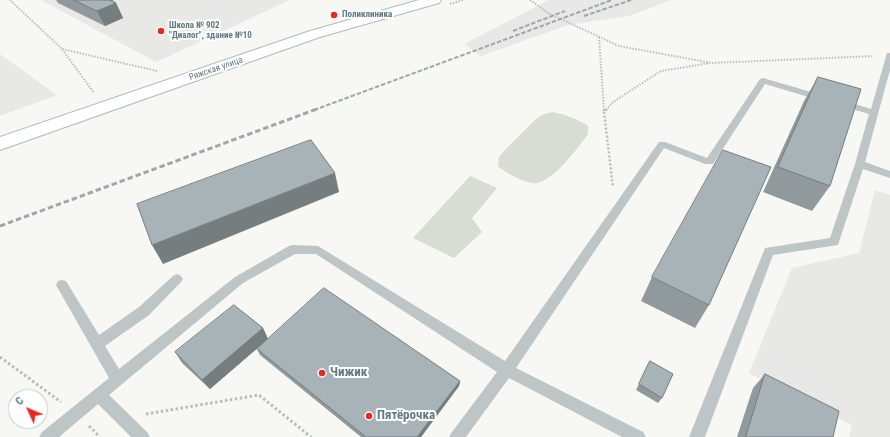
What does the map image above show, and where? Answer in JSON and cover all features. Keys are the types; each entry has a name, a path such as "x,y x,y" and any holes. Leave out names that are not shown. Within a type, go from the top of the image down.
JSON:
{"street":[{"name":"Ряжская улица","path":"0,144 315,34 434,0"}],"lane":[{"path":"697,437 769,251 834,242 860,164 890,55"},
{"path":"457,437 507,370 662,144 709,162 764,81 874,113"},
{"path":"860,164 890,174"},
{"path":"47,437 239,280 293,249 318,250 507,370 638,437"},
{"path":"97,344 144,311 177,279"},
{"path":"62,284 118,379"},
{"path":"98,394 142,437"}],"path":[{"path":"10,0 62,49 94,94"},
{"path":"530,0 541,10 619,46 712,63"},
{"path":"599,36 604,112 616,212"},
{"path":"62,49 157,71"},
{"path":"604,112 613,102 661,71 712,63 890,55"},
{"path":"0,357 76,413 100,437"},
{"path":"122,418 258,395 311,437"}],"shaded area":[{"name":"Школа № 902 \"Диалог\", здание №10","path":"41,0 290,0 156,62"},
{"path":"549,0 671,0 629,16 568,25 481,56 464,44"},
{"path":"0,54 57,95 0,116"},
{"path":"552,112 571,117 588,126 588,134 558,170 544,180 533,183 516,178 498,166 499,157 534,121 542,115"},
{"path":"470,176 497,188 472,218 482,232 454,258 413,238"},
{"path":"875,190 890,195 890,437 849,437 852,425 749,373 792,268 859,253"}],"building":[{"path":"74,0 109,0 116,3 97,11"},
{"path":"818,77 861,89 830,186 778,167"},
{"path":"311,140 335,173 152,245 137,204"},
{"path":"723,150 771,167 709,305 652,277"},
{"path":"324,288 460,381 417,437 366,437 257,349"},
{"path":"234,305 263,328 202,380 175,352"},
{"path":"650,361 673,374 662,398 639,384"},
{"path":"765,374 839,411 833,437 746,437"}],"railway":[{"path":"314,110 612,0"},
{"path":"584,16 631,0"},
{"path":"513,31 565,11"},
{"path":"0,226 317,109"}],"place":[{"name":"Поликлиника","path":"334,15"},
{"name":"Школа № 902 \"Диалог\", здание №10","path":"161,31"},
{"name":"Чижик","path":"322,373"},
{"name":"Пятёрочка","path":"369,416"}]}
